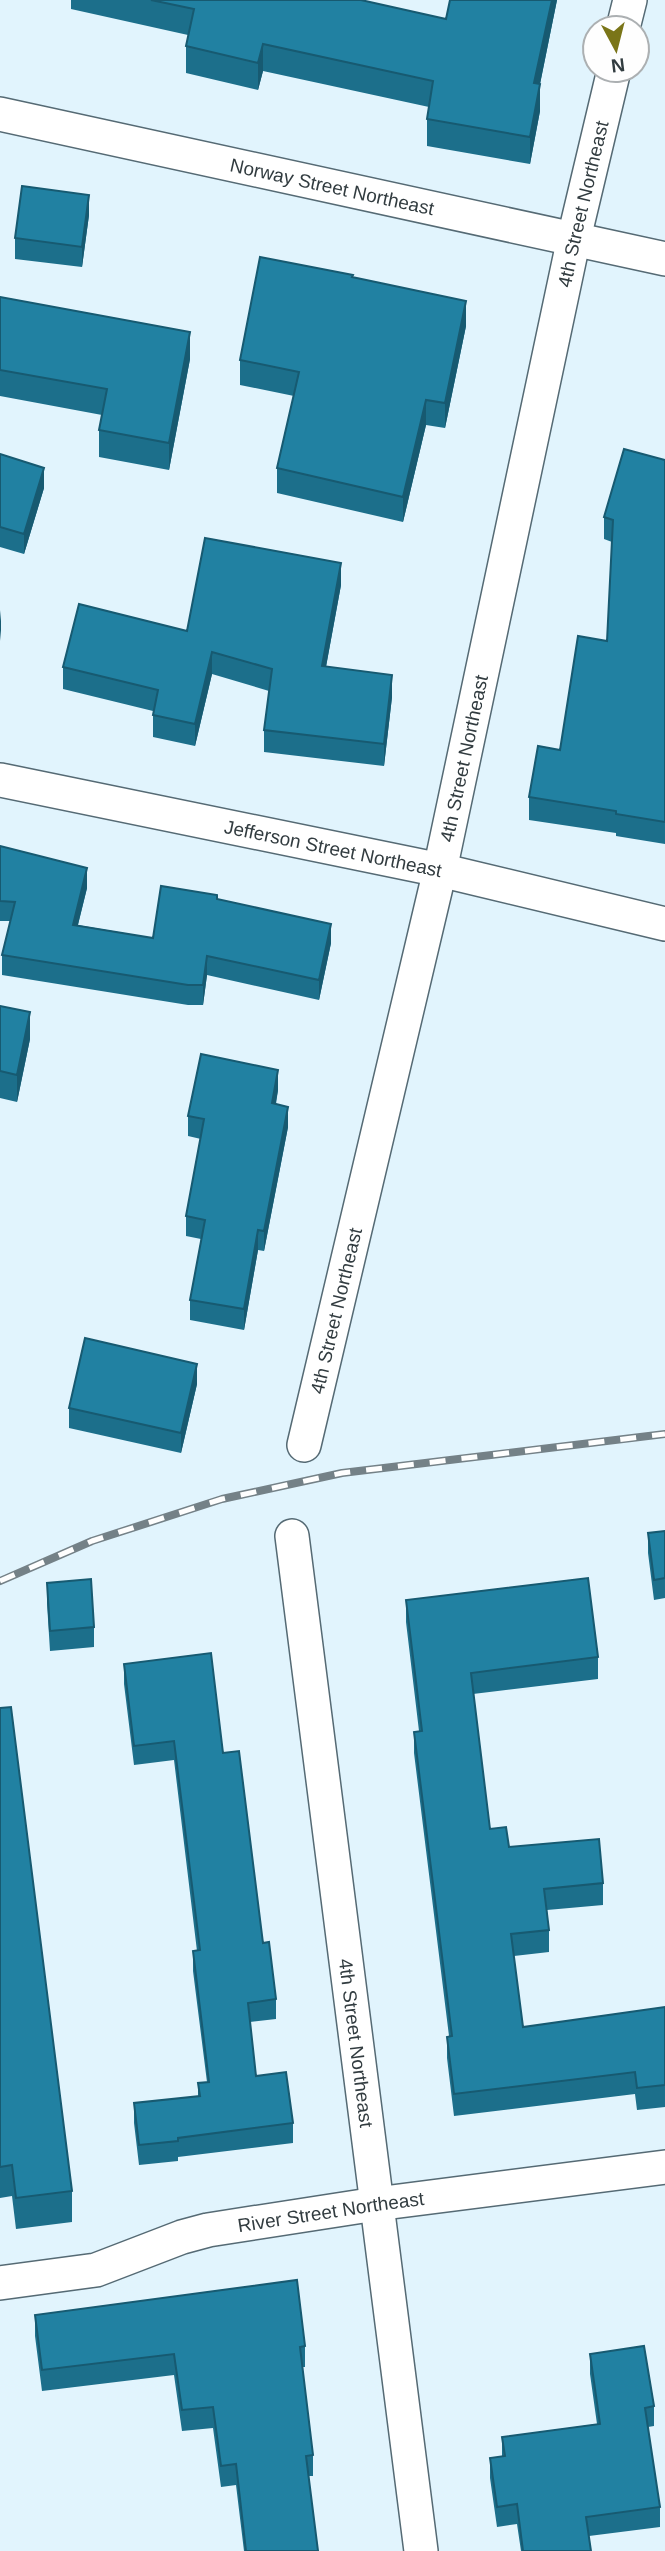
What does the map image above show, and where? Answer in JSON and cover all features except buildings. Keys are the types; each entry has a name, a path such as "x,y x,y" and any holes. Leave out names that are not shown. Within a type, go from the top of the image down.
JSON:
{"street":[{"name":"4th Street Northeast","path":"304,1445 440,870 575,238 611,84"},
{"name":"Norway Street Northeast","path":"0,114 665,259"},
{"name":"Jefferson Street Northeast","path":"0,780 440,870 665,924"},
{"name":"4th Street Northeast","path":"292,1536 421,2551"},
{"name":"River Street Northeast","path":"0,2283 96,2270 182,2237 208,2231 376,2204 665,2167"}],"railway":[{"path":"0,1581 92,1541 222,1499 342,1473 665,1434"}]}
